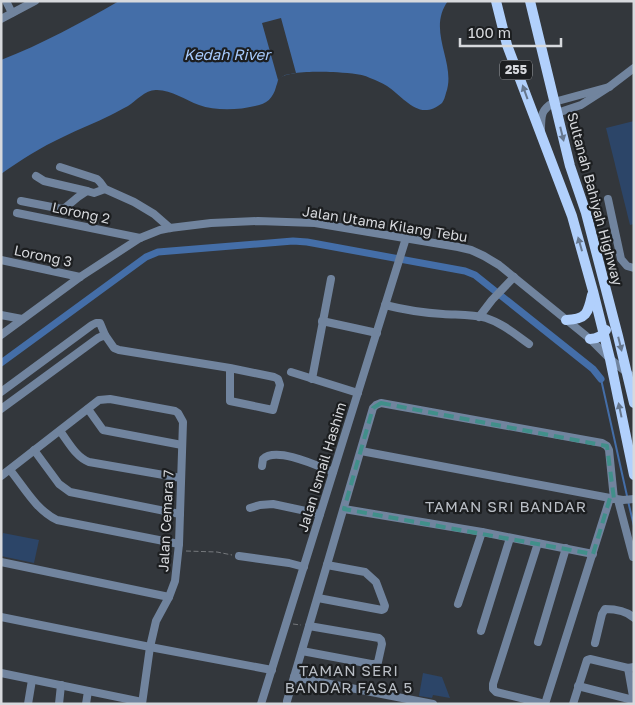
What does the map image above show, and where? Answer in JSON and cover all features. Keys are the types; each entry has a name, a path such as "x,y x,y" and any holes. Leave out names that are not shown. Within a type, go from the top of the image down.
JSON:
{"main road":[{"name":"Sultanah Bahiyah Highway","path":"496,1 507,46 572,216 610,359 634,475"},
{"name":"Sultanah Bahiyah Highway","path":"530,1 570,166 586,213 630,376 634,403"},
{"path":"566,320 576,319 587,312 593,291"},
{"path":"590,340 603,335 608,328 612,315"}],"street":[{"path":"6,1 12,13"},
{"path":"1,19 35,1"},
{"path":"542,138 541,120 542,113 546,107 556,108 609,87 634,68"},
{"path":"60,167 97,179 105,189 150,211 170,228"},
{"path":"36,176 44,181 87,191 94,192 105,189"},
{"path":"21,200 62,208 87,191"},
{"path":"608,199 621,260 627,266 634,268"},
{"name":"Lorong 2","path":"17,213 140,238"},
{"name":"Jalan Utama Kilang Tebu","path":"1,335 80,277 140,238 170,228 211,223 258,221 316,223 471,250 484,256 514,277 630,376"},
{"name":"Jalan Ismail Hashim","path":"261,704 406,238"},
{"name":"Lorong 3","path":"1,260 80,277"},
{"path":"479,317 514,277"},
{"path":"312,379 331,279"},
{"path":"385,305 410,311 459,314 487,319 507,328 529,344"},
{"path":"1,315 22,319"},
{"path":"322,321 376,333"},
{"path":"1,392 96,323 100,323 105,335 114,348 119,350 230,368 278,379 280,385 273,410 230,401 230,368"},
{"path":"1,409 98,338 105,335"},
{"path":"291,372 358,394"},
{"path":"27,373 35,384"},
{"name":"Jalan Cemara 7","path":"88,409 100,400 110,399 175,411 183,422 179,544 175,581 156,621 150,647 142,703"},
{"path":"287,701 373,408 376,405 381,403 602,443 609,450 616,499 633,558"},
{"path":"1,476 88,409 103,430 182,445"},
{"path":"60,431 78,455 89,462 181,478"},
{"path":"34,450 59,484 70,492 180,514"},
{"path":"361,451 616,499 633,499"},
{"path":"262,466 265,456 274,455 299,458 333,472"},
{"path":"10,470 41,510 57,520 179,544"},
{"path":"538,543 493,689 517,701 545,704 593,554 616,499"},
{"path":"250,508 273,504 320,514"},
{"path":"344,509 482,532 593,554"},
{"path":"458,604 482,532"},
{"path":"481,631 510,538"},
{"path":"538,642 566,548"},
{"path":"239,556 304,567"},
{"path":"1,562 168,597"},
{"path":"318,598 384,609 385,603 376,582 365,572 327,565"},
{"path":"595,643 605,609 628,613 634,618"},
{"path":"1,617 272,670"},
{"path":"302,651 371,664 378,662 382,644 379,638 309,626"},
{"path":"573,704 578,686 588,660 631,668 634,701 578,686"},
{"path":"1,673 88,691 116,700 142,703"},
{"path":"294,677 432,704"},
{"path":"28,704 32,680"},
{"path":"59,704 61,685"},
{"path":"86,704 88,691"}],"path":[{"path":"179,544 184,551 217,552 239,556"},
{"path":"286,623 309,626"}],"highlighted area":[{"path":"381,403 607,446 614,499 610,498 593,554 344,509 373,408"}],"shaded area":[{"name":"Kedah River","path":"119,1 448,1 442,12 440,24 448,70 445,96 442,103 434,108 419,109 406,102 387,86 366,76 333,72 304,72 282,77 278,80 275,91 269,100 263,104 242,108 220,109 205,107 163,90 153,90 145,93 128,106 113,114 47,145 1,174 1,60 61,33"},
{"path":"634,121 634,224 630,225 606,128"},
{"path":"3,533 39,540 34,563 1,556"},
{"path":"423,673 442,677 450,698 433,695 432,698 419,696"}],"pier":[{"path":"281,18 296,73 285,75 278,80 262,23"}],"waterway":[{"path":"1,363 146,257 158,252 293,241 465,271 475,275 593,369 601,379"},
{"path":"601,379 627,496"},
{"path":"628,501 634,526"}],"district":[{"name":"TAMAN SRI BANDAR","path":"506,507"},
{"name":"TAMAN SERI BANDAR FASA 5","path":"349,680"}]}
